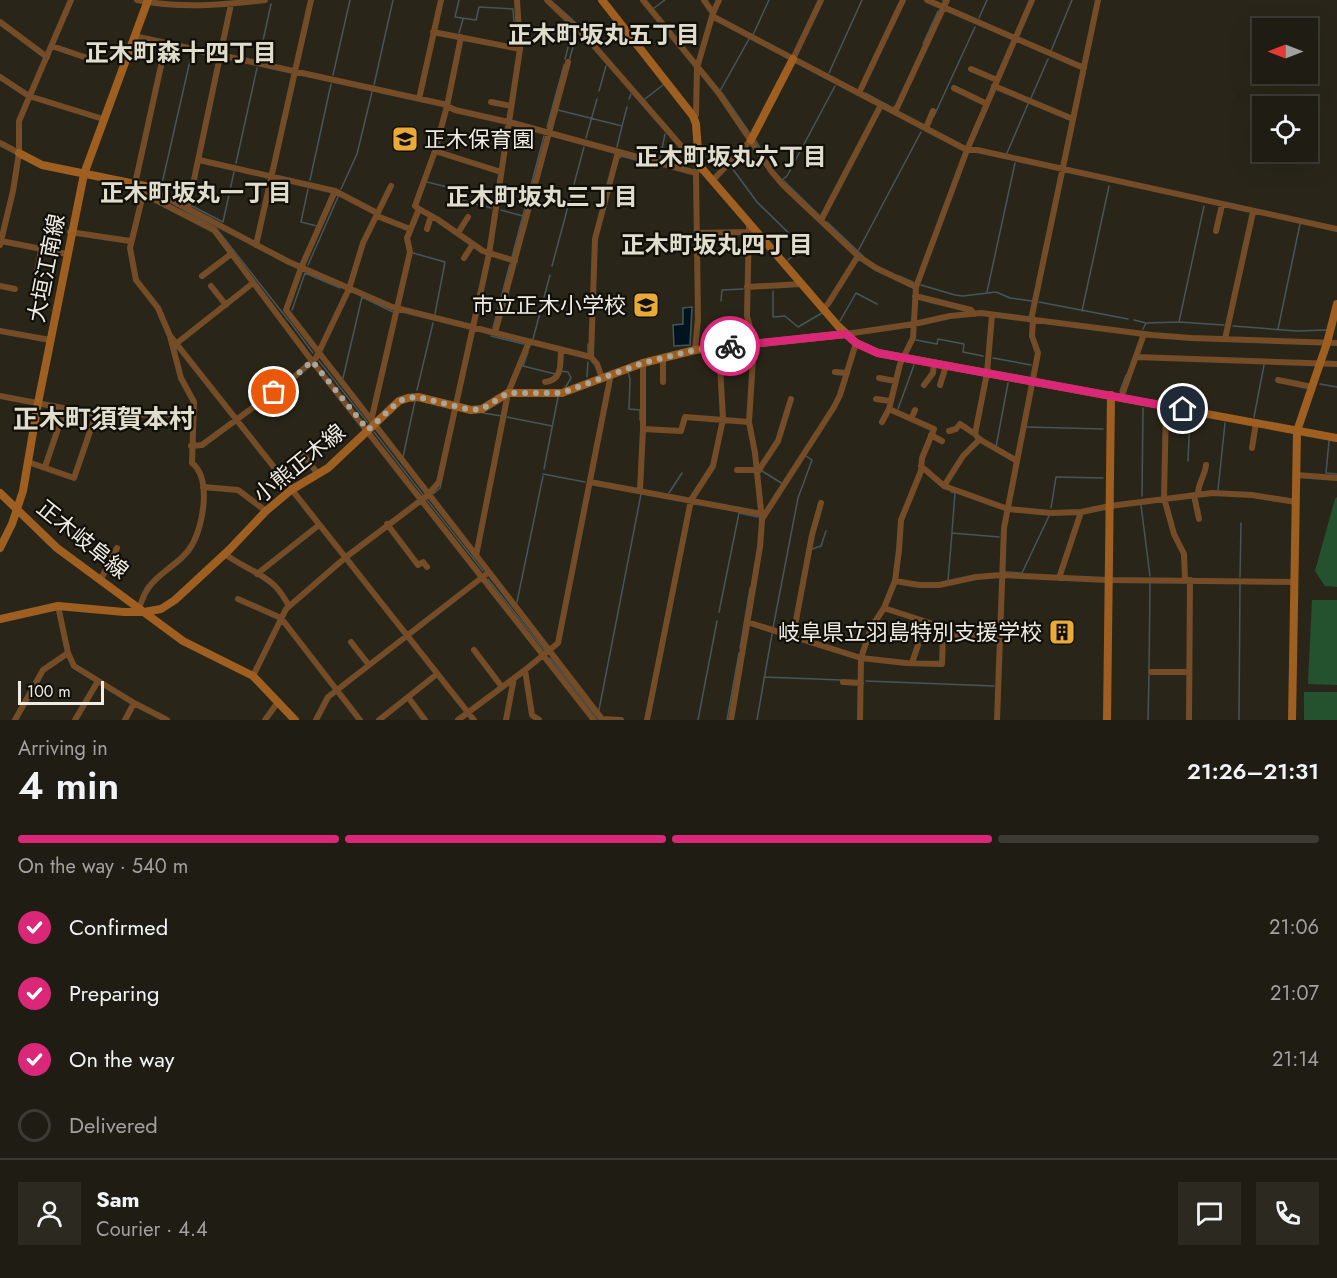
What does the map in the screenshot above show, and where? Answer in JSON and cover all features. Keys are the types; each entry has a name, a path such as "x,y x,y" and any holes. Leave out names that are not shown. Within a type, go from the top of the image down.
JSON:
{"main road":[{"path":"602,0 693,116 696,124 698,169 713,180 748,228 856,343 878,353 1337,438"},
{"name":"大垣江南線","path":"0,548 12,524 23,491 70,232 84,174 147,1"},
{"path":"751,140 794,58"},
{"path":"18,153 42,165 135,184 145,190"},
{"path":"1293,720 1297,431 1321,363 1332,343 1337,304"},
{"path":"508,393 562,393 643,363 695,350 846,334"},
{"name":"小熊正木線","path":"0,619 58,606 161,609 175,600 225,554 266,511 291,490 328,468 399,401 418,397 471,410 482,409 508,393"},
{"path":"1107,720 1111,395"},
{"name":"正木岐阜線","path":"0,493 57,548 183,641 253,676 295,720"}],"street":[{"path":"67,254 1,242 13,191 19,121 71,0"},
{"path":"137,0 153,4 231,4 265,0"},
{"path":"256,245 311,0"},
{"path":"419,99 441,0"},
{"path":"253,676 289,606 387,524 425,497 439,482 489,254 520,49 517,0"},
{"path":"548,0 590,40 696,163 698,169 698,319 695,350"},
{"path":"643,0 718,92 778,178 858,256 876,268 916,287"},
{"path":"704,0 713,14 967,150 1337,229"},
{"path":"693,116 696,115 697,68 719,0"},
{"path":"794,58 821,0"},
{"path":"859,93 903,0"},
{"path":"927,0 1084,68"},
{"path":"896,111 946,0"},
{"path":"882,422 895,381 914,338 916,287 967,150 1032,0"},
{"path":"997,720 1004,528 1038,353 1032,336 1032,320 1098,0"},
{"path":"188,208 231,4"},
{"path":"0,22 47,57"},
{"path":"433,32 520,49"},
{"path":"134,36 470,110 508,123 618,152 698,169"},
{"path":"460,37 447,106 435,151 415,206 489,254 515,261"},
{"path":"135,184 166,43"},
{"path":"52,46 90,59"},
{"path":"495,333 568,62"},
{"path":"971,69 1073,119"},
{"path":"0,77 29,96 103,119"},
{"path":"954,88 987,104"},
{"path":"491,102 511,106"},
{"path":"821,220 881,105"},
{"path":"926,128 933,111"},
{"path":"713,180 751,140"},
{"path":"0,143 18,153"},
{"path":"435,151 501,172"},
{"path":"591,357 595,239 618,152"},
{"path":"199,160 335,191 410,229"},
{"path":"191,446 202,445 293,378 312,361 349,289 363,243 391,186"},
{"path":"145,190 188,208 301,268 398,309 591,357 597,364 602,378"},
{"path":"142,610 148,587 191,547 203,513 203,487 197,467 192,463 194,402 181,378 170,336 158,308 136,280 130,248 145,190"},
{"path":"145,190 214,230 312,361 371,427"},
{"path":"335,191 301,268 286,310 425,497 482,578 602,719 621,720"},
{"path":"1216,231 1222,205"},
{"path":"371,427 410,252 407,238 419,209"},
{"path":"1225,339 1253,212"},
{"path":"427,229 431,216"},
{"path":"458,233 468,217"},
{"path":"697,233 748,228 747,316 754,343 749,422 762,517 760,547 731,720"},
{"path":"70,232 130,241"},
{"path":"464,258 473,244"},
{"path":"34,289 41,250"},
{"path":"202,276 231,254"},
{"path":"823,309 858,256"},
{"path":"177,343 253,283"},
{"path":"747,287 802,284"},
{"path":"0,286 15,289"},
{"path":"211,286 226,305"},
{"path":"915,296 971,310 975,314"},
{"path":"846,334 950,316 975,314 1144,334 1332,343"},
{"path":"944,486 978,436 992,315"},
{"path":"0,331 50,340"},
{"path":"1121,398 1144,334"},
{"path":"170,336 474,720"},
{"path":"476,556 508,393 529,342"},
{"path":"762,517 834,407 856,343"},
{"path":"647,720 691,500 713,466 723,419 719,348"},
{"path":"545,382 554,381 557,377 560,370 561,350"},
{"path":"1136,357 1337,364"},
{"path":"663,358 663,382"},
{"path":"640,490 643,363"},
{"path":"924,386 933,373 934,363"},
{"path":"940,385 946,366"},
{"path":"835,372 847,373"},
{"path":"458,720 558,643 611,374"},
{"path":"879,378 895,381"},
{"path":"1278,380 1312,387"},
{"path":"0,396 96,414 194,414"},
{"path":"757,472 778,441 791,399"},
{"path":"860,720 861,658 871,628 884,608 895,581 901,520 921,471 922,458 934,429 876,399"},
{"path":"1166,406 1164,498 1174,534 1184,554 1187,580 1189,720"},
{"path":"45,467 65,408"},
{"path":"911,419 915,410"},
{"path":"28,462 74,478 96,414"},
{"path":"643,429 681,431 685,417 749,422"},
{"path":"1252,448 1256,423"},
{"path":"950,431 956,429 960,424 1017,462"},
{"path":"932,435 942,441"},
{"path":"302,453 318,474"},
{"path":"1199,519 1196,495 1198,484 1205,474 1206,465"},
{"path":"921,466 944,486 1008,509 1081,513 1110,506 1212,493 1252,495 1296,502"},
{"path":"737,470 757,472"},
{"path":"1296,475 1337,478"},
{"path":"590,482 691,500 762,517"},
{"path":"203,487 238,490 266,511"},
{"path":"425,497 489,572 594,720"},
{"path":"793,636 812,535 821,503"},
{"path":"1059,578 1081,513"},
{"path":"387,524 418,565 423,562 427,567"},
{"path":"257,574 320,525"},
{"path":"101,579 117,548"},
{"path":"225,554 275,586 289,606"},
{"path":"316,720 328,697 489,572"},
{"path":"895,581 919,585 939,585 976,577 1002,575 1108,580 1295,582"},
{"path":"238,599 281,618 360,720"},
{"path":"58,606 68,653 79,670 167,720"},
{"path":"747,622 861,658 942,664 943,634 936,625 884,608"},
{"path":"943,634 1000,636"},
{"path":"351,642 369,665"},
{"path":"912,663 918,645"},
{"path":"474,650 502,687"},
{"path":"15,720 43,670 68,653"},
{"path":"525,670 532,715 539,720"},
{"path":"1151,672 1189,672"},
{"path":"379,720 437,674"},
{"path":"506,720 514,678"},
{"path":"75,720 98,681"},
{"path":"843,682 861,683"},
{"path":"408,697 425,720"},
{"path":"265,720 278,702"},
{"path":"125,720 134,703"}],"green space":[{"path":"1337,497 1337,587 1325,586 1315,571"},
{"path":"1312,600 1337,600 1337,685 1308,684"},
{"path":"1304,692 1337,692 1337,720 1304,720"}],"water":[{"path":"692,307 690,345 674,346 673,325 683,324 683,308"}],"waterway":[{"path":"333,75 350,0"},
{"path":"374,85 393,0"},
{"path":"459,0 455,17 476,20 479,7 513,9 514,22"},
{"path":"654,8 665,0"},
{"path":"753,35 769,0"},
{"path":"829,73 862,0"},
{"path":"979,18 987,0"},
{"path":"1051,51 1072,0"},
{"path":"259,59 271,4"},
{"path":"556,5 576,23"},
{"path":"923,44 938,11"},
{"path":"459,33 463,19"},
{"path":"524,25 571,37 565,59"},
{"path":"581,27 586,33"},
{"path":"934,116 975,27"},
{"path":"569,61 577,33"},
{"path":"720,91 749,39"},
{"path":"161,188 192,52 216,57"},
{"path":"1031,98 1048,59"},
{"path":"547,127 564,65"},
{"path":"599,91 606,66"},
{"path":"236,163 257,68"},
{"path":"310,180 331,84"},
{"path":"645,99 663,85"},
{"path":"782,180 787,176 835,86"},
{"path":"341,189 357,154 372,92"},
{"path":"722,93 749,132"},
{"path":"865,93 893,108 895,106"},
{"path":"629,99 631,94"},
{"path":"586,138 597,99"},
{"path":"1007,153 1028,104"},
{"path":"622,126 627,107"},
{"path":"558,110 622,126 617,147"},
{"path":"858,251 921,132"},
{"path":"660,159 665,134"},
{"path":"512,257 544,136"},
{"path":"756,141 765,156"},
{"path":"552,266 584,147"},
{"path":"620,158 621,156 658,166"},
{"path":"987,292 1015,163"},
{"path":"732,168 757,202 803,247 788,260"},
{"path":"192,206 223,222 234,172"},
{"path":"784,181 819,215"},
{"path":"427,182 451,188 449,195 454,198 491,208"},
{"path":"1082,311 1109,186"},
{"path":"308,189 301,222 317,226"},
{"path":"308,265 338,197"},
{"path":"172,203 216,228 289,321"},
{"path":"1179,322 1204,206"},
{"path":"501,210 523,216"},
{"path":"827,222 863,256"},
{"path":"1278,329 1300,224"},
{"path":"413,253 445,262 435,314"},
{"path":"493,328 510,264"},
{"path":"292,310 305,273 340,288"},
{"path":"533,339 550,275"},
{"path":"899,276 913,282"},
{"path":"921,285 955,295 996,292 1010,298 1032,301"},
{"path":"721,301 722,290 743,289"},
{"path":"773,291 773,317 785,316 798,327 822,313"},
{"path":"840,321 856,293 877,304"},
{"path":"343,378 362,297 393,312"},
{"path":"1039,302 1128,319"},
{"path":"1134,320 1146,323 1143,329"},
{"path":"290,322 313,353"},
{"path":"1146,323 1179,322 1224,325"},
{"path":"417,390 433,323"},
{"path":"1233,326 1297,331 1326,330"},
{"path":"491,336 524,344"},
{"path":"916,340 937,344 938,339 964,344 963,352 983,356"},
{"path":"588,344 588,353"},
{"path":"528,352 523,366 555,374"},
{"path":"993,358 1031,365"},
{"path":"319,361 368,423"},
{"path":"587,377 588,362"},
{"path":"898,409 914,365"},
{"path":"1254,417 1264,365"},
{"path":"560,371 568,372 571,378 565,388"},
{"path":"628,372 630,379 629,409 640,410 640,420"},
{"path":"1120,391 1126,375"},
{"path":"996,447 1008,383"},
{"path":"1320,384 1337,387"},
{"path":"544,469 558,397"},
{"path":"403,457 415,401"},
{"path":"1142,496 1143,408"},
{"path":"483,413 502,416"},
{"path":"1188,461 1190,416"},
{"path":"507,417 552,426"},
{"path":"1218,490 1225,423"},
{"path":"1027,427 1103,429"},
{"path":"374,432 423,495"},
{"path":"1329,441 1326,473 1337,474"},
{"path":"773,628 798,498 812,460 806,456"},
{"path":"762,471 783,484"},
{"path":"669,493 682,473"},
{"path":"543,474 585,482"},
{"path":"517,602 543,476"},
{"path":"1051,508 1056,477 1103,478"},
{"path":"433,494 441,484"},
{"path":"951,492 955,493 952,532"},
{"path":"599,710 641,494"},
{"path":"427,500 483,571"},
{"path":"1141,505 1150,576"},
{"path":"739,513 758,517"},
{"path":"719,612 739,513"},
{"path":"1005,572 1022,573 1049,516"},
{"path":"1240,577 1241,523"},
{"path":"812,549 821,546 826,531"},
{"path":"948,580 952,533 999,537"},
{"path":"488,579 545,651"},
{"path":"1149,670 1150,584"},
{"path":"1239,720 1240,584"},
{"path":"740,648 750,588"},
{"path":"698,720 717,621"},
{"path":"757,720 772,634"},
{"path":"727,720 739,653"},
{"path":"550,658 599,720"},
{"path":"1148,720 1149,675"},
{"path":"764,677 841,680"},
{"path":"866,681 994,686"}],"way so far":[{"path":"274,392 312,361 368,430 399,401 408,398 418,397 471,410 482,409 508,393 562,393 643,363 695,350 730,346"}],"place":[{"name":"正木保育園","path":"405,139"},
{"name":"市立正木小学校","path":"646,305"},
{"name":"岐阜県立羽島特別支援学校","path":"1062,632"}],"district":[{"name":"正木町坂丸五丁目","path":"604,34"},
{"name":"正木町森十四丁目","path":"181,52"},
{"name":"正木町坂丸六丁目","path":"731,156"},
{"name":"正木町坂丸一丁目","path":"196,192"},
{"name":"正木町坂丸三丁目","path":"542,196"},
{"name":"正木町坂丸四丁目","path":"717,244"},
{"name":"正木町須賀本村","path":"104,419"}],"route":[{"path":"730,346 846,334 856,343 878,353 1183,409"}]}
